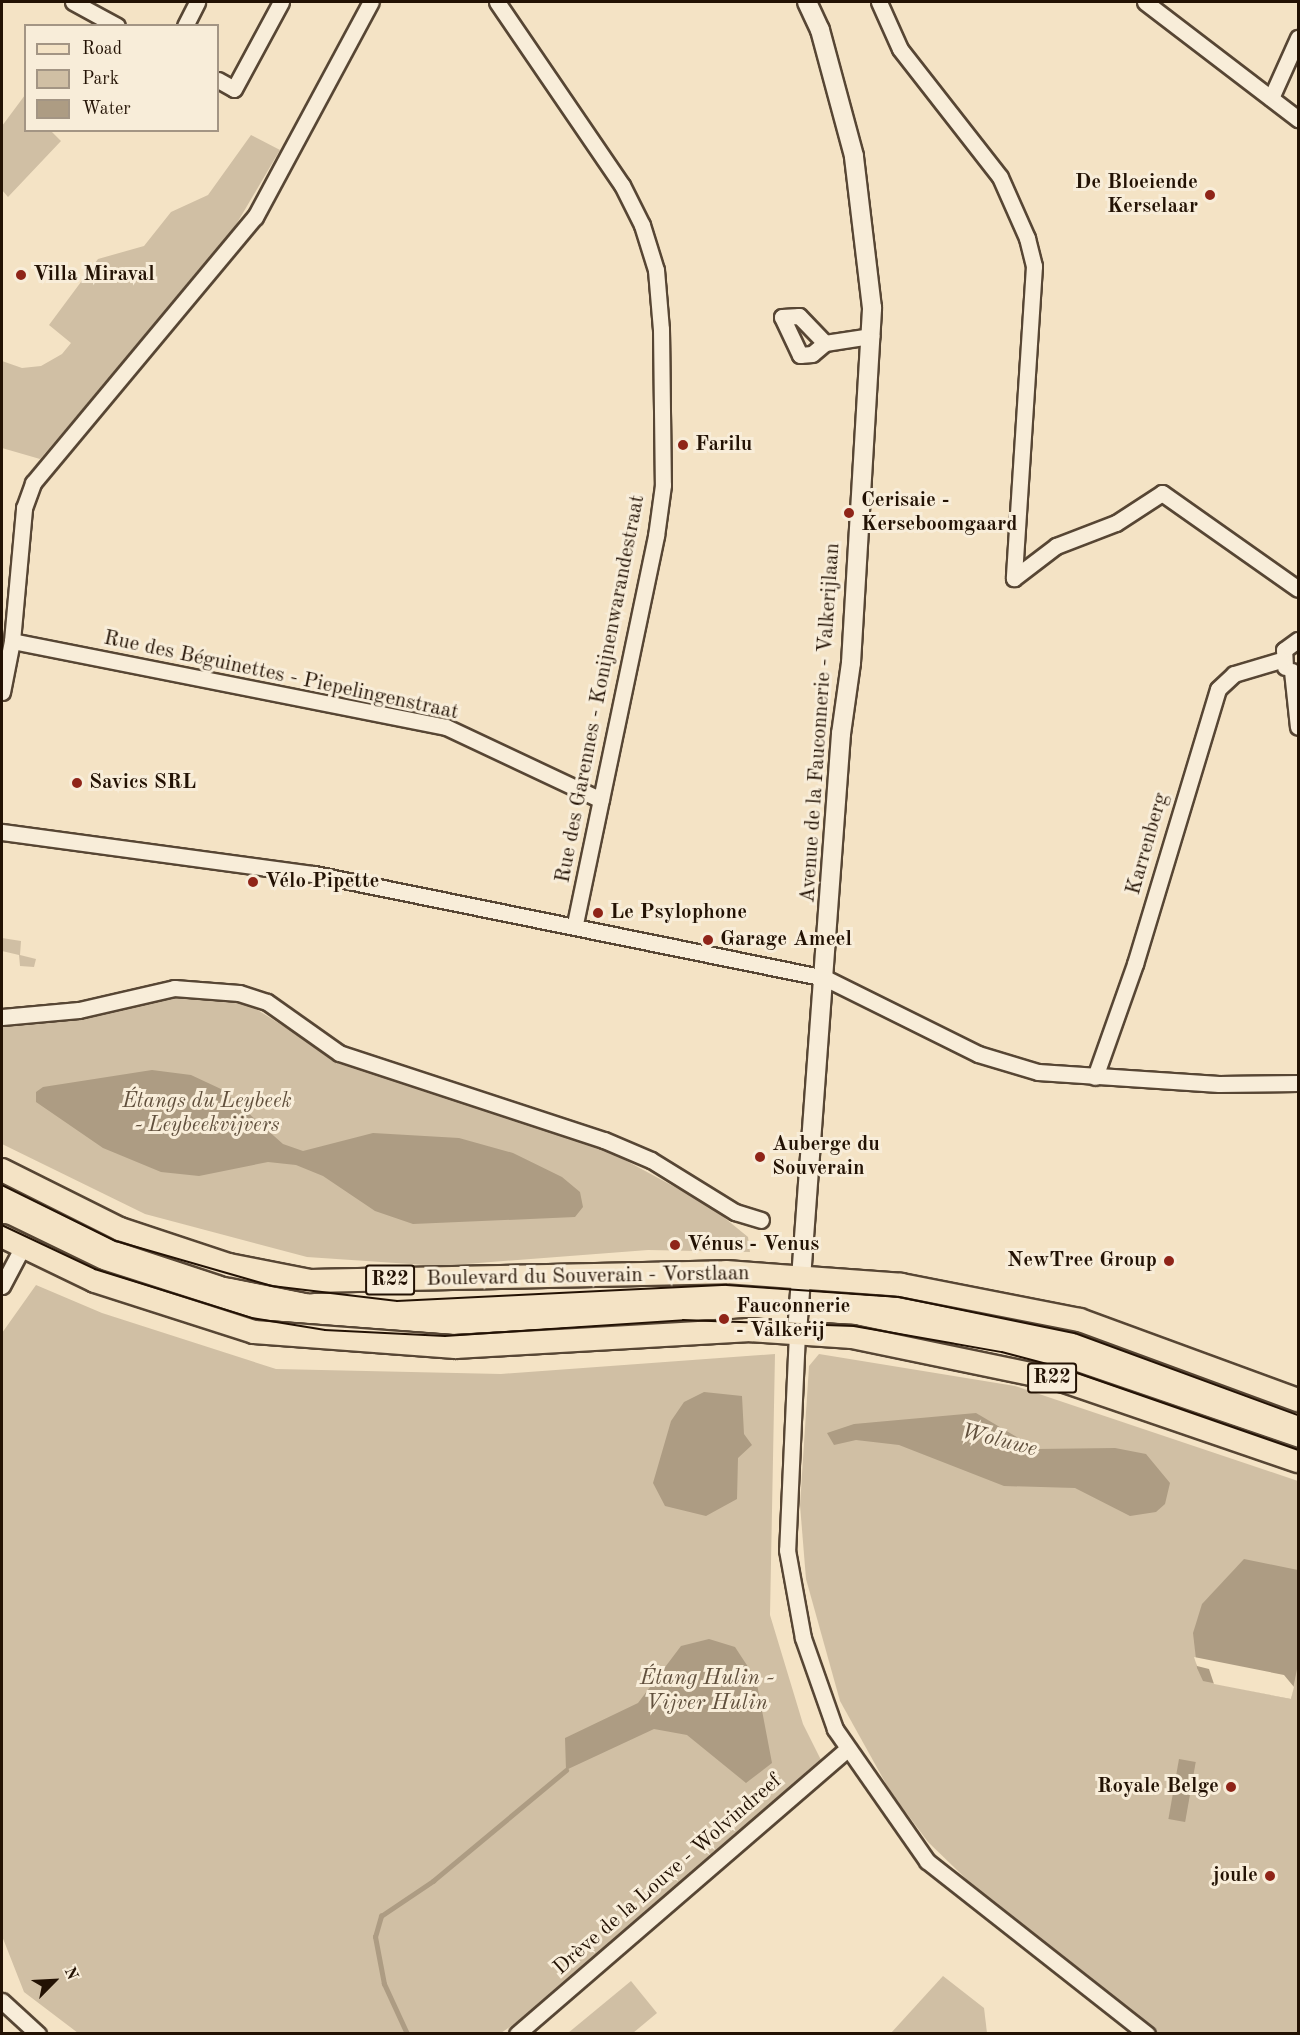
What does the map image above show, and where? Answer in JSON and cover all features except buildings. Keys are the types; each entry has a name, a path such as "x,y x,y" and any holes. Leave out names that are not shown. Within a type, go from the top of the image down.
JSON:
{"main road":[{"name":"Boulevard du Souverain - Vorstlaan","path":"2,1170 120,1229 229,1265 310,1281 726,1272 800,1276 946,1292 1080,1320 1299,1400"},
{"name":"R22","path":"2,1236 22,1248 174,1310 254,1332 326,1341 455,1347 643,1334 797,1333 852,1337 1000,1364 1299,1461"}],"street":[{"path":"73,2 113,24"},
{"path":"186,24 197,2"},
{"path":"219,81 234,89 281,2"},
{"path":"2,692 12,641 24,508 33,483 255,217 371,2"},
{"name":"Rue des Garennes - Konijnenwarandestraat","path":"497,2 622,185 656,270 663,484 575,925"},
{"name":"Avenue de la Fauconnerie - Valkerijlaan","path":"800,1276 825,978 871,336 854,156 820,30 807,2"},
{"path":"879,2 900,49 1000,177 1027,238 1034,266 1014,578 1056,546 1116,523 1162,493 1299,589"},
{"path":"1146,2 1299,119"},
{"path":"1271,98 1299,38"},
{"path":"825,343 871,336"},
{"path":"1299,640 1284,650 1290,668 1299,727"},
{"name":"Rue des Béguinettes - Piepelingenstraat","path":"12,641 446,727 601,800"},
{"name":"Karrenberg","path":"1095,1077 1135,964 1218,688 1234,674 1290,668"},
{"path":"2,832 314,874 575,925 825,978 978,1054 1038,1072 1095,1077 1299,1083"},
{"path":"2,1017 79,1010 174,988 239,993 267,1002 339,1053 604,1140 651,1160 735,1212 761,1220"},
{"path":"2,1286 22,1248"},
{"path":"800,1276 787,1550 803,1638 827,1711 847,1749 927,1861 1146,2034"},
{"name":"Drève de la Louve - Wolvindreef","path":"517,2034 847,1749"},
{"path":"2,2001 38,2034"}],"green space":[{"path":"24,96 24,132 52,132 61,141 8,197 2,190 2,126"},
{"path":"251,135 280,150 227,240 40,459 2,448 2,361 22,368 41,366 62,354 71,343 49,325 98,259 144,246 171,212 208,195"},
{"path":"2,938 21,941 20,955 36,959 34,967 20,966 19,955 2,951"},
{"name":"Étangs du Leybeek - Leybeekvijvers","path":"171,996 220,998 253,1007 342,1063 610,1152 710,1206 748,1237 750,1252 648,1250 440,1266 307,1257 145,1214 2,1144 2,1026 90,1016"},
{"path":"36,1285 102,1313 276,1369 501,1374 775,1354 770,1615 803,1724 822,1762 550,1999 501,2033 78,2033 24,1992 2,1936 2,1333"},
{"path":"819,1354 1015,1386 1298,1481 1298,2033 1159,2033 989,1901 928,1842 890,1791 840,1701 806,1579 800,1505 809,1366"},
{"path":"943,1976 984,2008 987,2033 891,2033"},
{"path":"631,1981 657,2013 633,2033 568,2033"}],"water":[{"path":"152,1070 191,1075 221,1089 283,1144 303,1151 373,1133 459,1138 513,1153 562,1177 580,1192 583,1207 575,1217 413,1224 375,1211 323,1176 296,1165 268,1162 199,1176 161,1172 103,1148 36,1102 36,1092 43,1087"},
{"path":"704,1392 742,1396 744,1434 752,1445 738,1458 737,1499 706,1516 665,1506 653,1483 671,1421 684,1402"},
{"name":"Woluwe","path":"976,1413 1037,1449 1115,1448 1146,1454 1170,1483 1165,1504 1156,1512 1130,1516 1075,1488 1004,1486 899,1445 856,1440 834,1445 827,1433 854,1424"},
{"path":"1244,1559 1298,1570 1298,1664 1291,1699 1203,1681 1197,1668 1193,1633 1202,1604"},
{"name":"Étang Hulin - Vijver Hulin","path":"709,1639 735,1647 756,1679 772,1763 746,1783 687,1735 654,1729 566,1770 565,1738 638,1703 681,1646"},
{"path":"1179,1759 1196,1762 1185,1822 1168,1819"}],"pier":[{"path":"1194,1657 1284,1675 1294,1687 1291,1699 1214,1684 1209,1669 1197,1666"}],"waterway":[{"path":"407,2034 384,1984 375,1937 381,1916 433,1881 566,1770"}],"tram line":[{"path":"2,1185 116,1241 272,1286 397,1301 727,1285 899,1297 1075,1333 1298,1415"},
{"path":"2,1225 95,1269 252,1318 325,1330 445,1336 683,1320 854,1326 1002,1352 1066,1369 1298,1450"}],"place":[{"name":"De Bloeiende Kerselaar","path":"1210,195"},
{"name":"Villa Miraval","path":"21,275"},
{"name":"Farilu","path":"683,445"},
{"name":"Cerisaie - Kerseboomgaard","path":"849,513"},
{"name":"Savics SRL","path":"77,783"},
{"name":"Vélo Pipette","path":"253,882"},
{"name":"Le Psylophone","path":"598,913"},
{"name":"Garage Ameel","path":"708,940"},
{"name":"Auberge du Souverain","path":"760,1157"},
{"name":"Vénus - Venus","path":"675,1245"},
{"name":"NewTree Group","path":"1169,1261"},
{"name":"Fauconnerie - Valkerij","path":"724,1319"},
{"name":"Royale Belge","path":"1231,1787"},
{"name":"joule","path":"1270,1876"}]}
